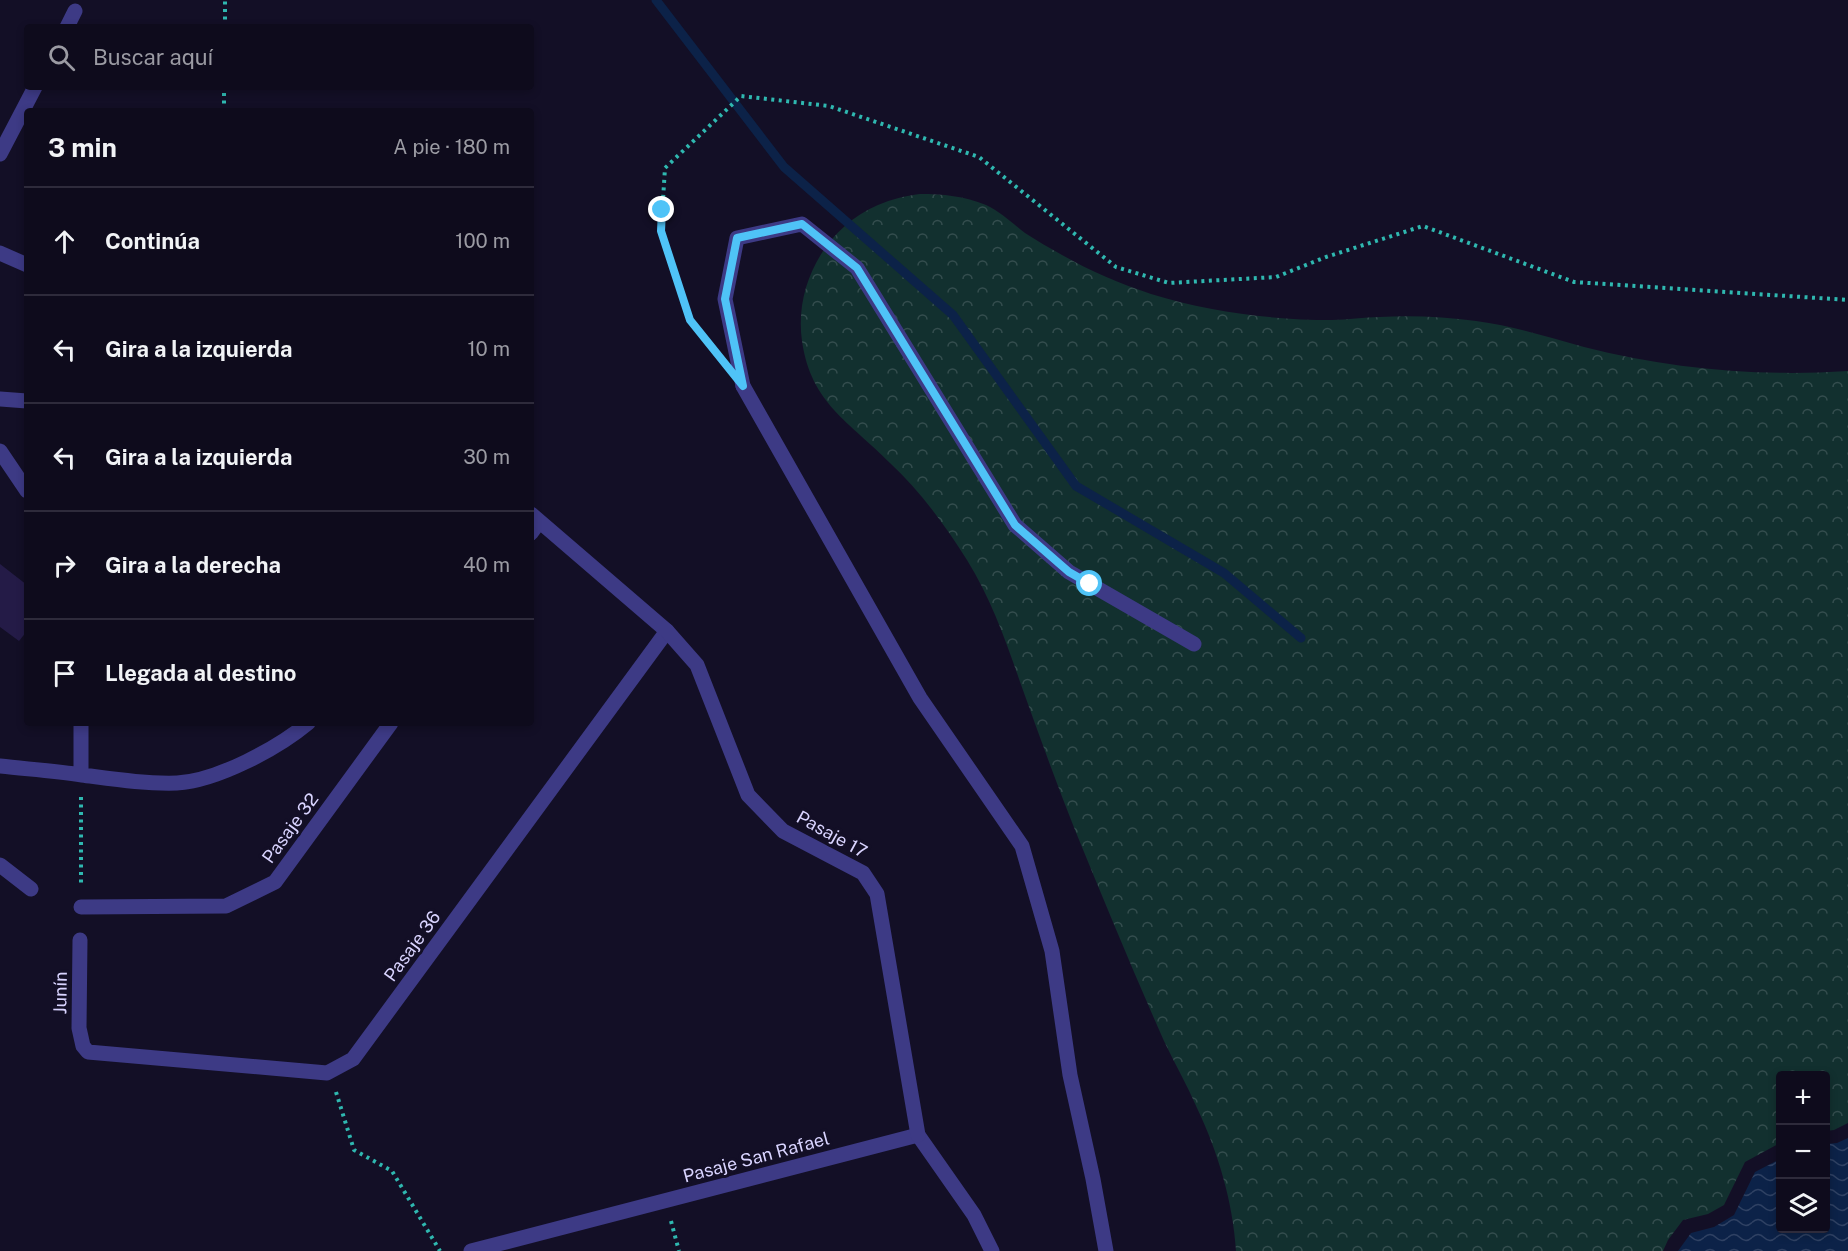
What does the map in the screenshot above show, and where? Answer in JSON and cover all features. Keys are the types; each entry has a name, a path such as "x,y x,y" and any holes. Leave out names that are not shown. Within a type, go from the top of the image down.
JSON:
{"street":[{"path":"68,24 75,11"},
{"path":"24,108 33,90"},
{"path":"0,154 24,108"},
{"path":"1106,1251 1094,1179 1070,1075 1052,951 1022,846 920,698 743,386 725,299 737,238 802,224 857,268 1015,525 1069,572 1194,644"},
{"path":"0,253 24,264"},
{"path":"0,399 24,401"},
{"path":"0,452 24,487"},
{"name":"Pasaje 17","path":"534,523 667,632 698,665 748,795 783,831 863,873 877,894 918,1135"},
{"name":"Pasaje 36","path":"330,1071 353,1059 667,632"},
{"path":"81,726 81,775"},
{"path":"0,766 117,780 179,783 217,774 251,759 290,738 304,726"},
{"name":"Pasaje 32","path":"81,907 226,906 275,882 389,726"},
{"path":"0,865 31,889"},
{"name":"Junín","path":"80,940 79,1028 83,1046 88,1052 296,1071 327,1073 330,1071"},
{"path":"918,1135 974,1215 992,1251"},
{"name":"Pasaje San Rafael","path":"471,1251 918,1135"}],"path":[{"path":"225,0 225,24"},
{"path":"224,108 225,90"},
{"path":"710,345 690,320 661,231 665,168 741,96 829,106 979,157 1116,267 1169,283 1276,277 1326,257 1423,226 1574,282 1848,300"},
{"path":"81,775 81,907"},
{"path":"330,1071 354,1150 392,1171 440,1251"},
{"path":"666,1200 679,1251"}],"green space":[{"path":"937,194 970,199 1002,214 1034,239 1095,272 1151,294 1195,306 1263,317 1309,320 1404,316 1452,318 1504,326 1616,355 1682,366 1782,373 1848,371 1848,1123 1830,1130 1830,1071 1776,1071 1776,1145 1745,1162 1724,1205 1708,1214 1683,1220 1663,1251 1236,1251 1232,1214 1212,1142 1164,1041 1097,883 983,588 959,547 912,485 834,410 823,396 807,363 802,341 803,299 818,260 829,243 859,215 888,201"}],"water":[{"path":"1848,1138 1848,1251 1678,1251 1691,1233 1714,1227 1734,1215 1755,1172 1776,1161 1776,1233 1830,1233 1830,1144"}],"building":[{"path":"0,564 24,583 24,635 19,641 0,627"}],"waterway":[{"path":"656,0 784,167 953,315 1076,486 1224,573 1301,638"}],"route":[{"path":"662,210 661,231 690,320 743,386 725,299 737,238 802,224 857,268 1015,525 1069,572 1090,584"}]}
